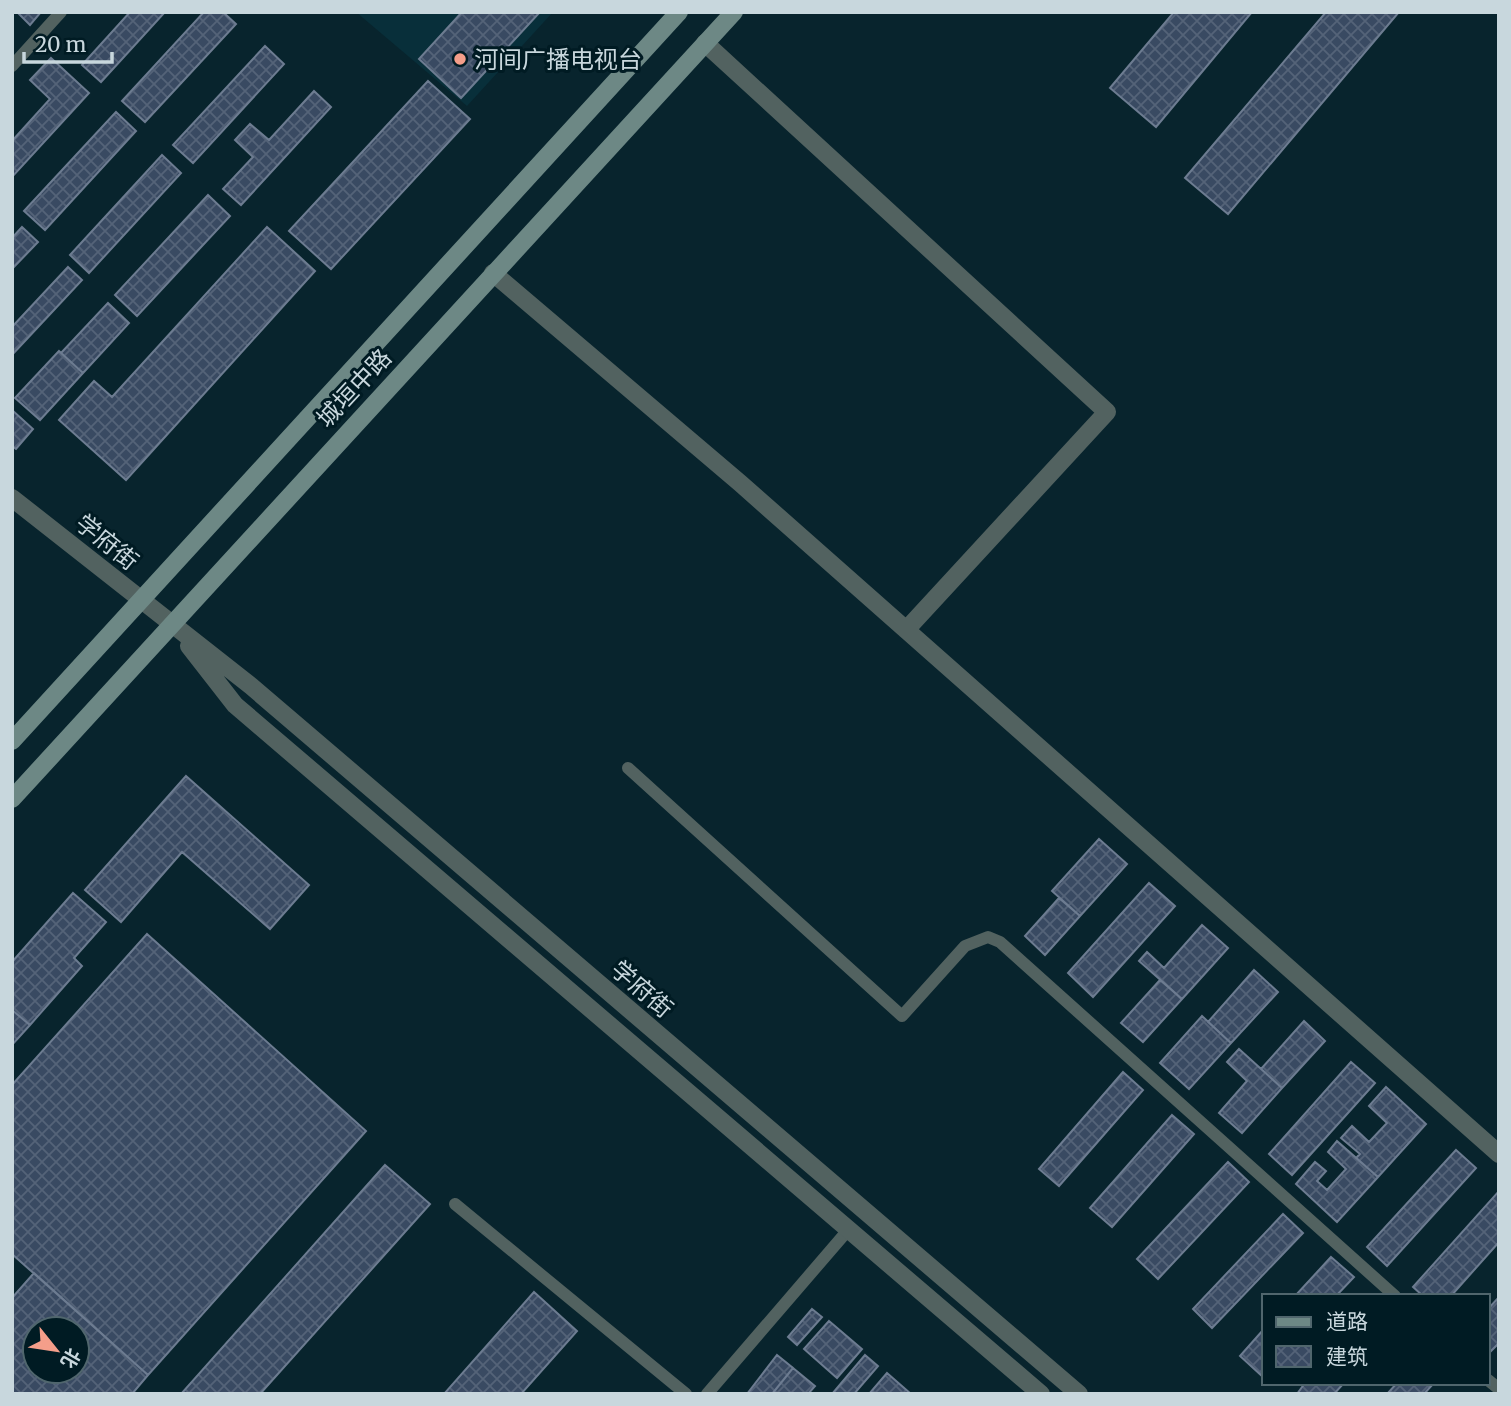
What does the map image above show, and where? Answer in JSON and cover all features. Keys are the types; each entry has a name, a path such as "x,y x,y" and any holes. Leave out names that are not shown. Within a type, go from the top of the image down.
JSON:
{"main road":[{"name":"城垣中路","path":"12,741 679,12"},
{"name":"城垣中路","path":"12,799 734,12"}],"street":[{"path":"705,43 1107,412 906,630"},
{"path":"493,273 906,630 1499,1154"},
{"name":"学府街","path":"12,498 251,686 1079,1394"},
{"name":"学府街","path":"171,624 235,705 1041,1394"}],"lane":[{"path":"12,66 61,12"},
{"path":"628,768 902,1016 965,946 988,937 1000,942 1393,1294"},
{"path":"454,1204 686,1394"},
{"path":"707,1394 849,1229"}],"shaded area":[{"name":"河间广播电视台","path":"356,12 553,12 467,106"}],"building":[{"path":"17,12 41,12 30,25"},
{"path":"130,12 165,12 101,82 82,65"},
{"path":"204,12 223,12 236,24 145,122 122,101"},
{"path":"462,12 540,12 461,98 419,59"},
{"path":"1174,12 1252,12 1156,127 1110,88"},
{"path":"1326,12 1399,12 1228,214 1185,178"},
{"path":"265,46 284,64 193,163 173,145"},
{"path":"51,58 89,93 12,177 12,141 50,99 30,80"},
{"path":"428,81 470,119 331,269 289,231"},
{"path":"314,91 331,107 241,205 223,189 253,157 235,140 250,124 269,140"},
{"path":"116,112 136,131 45,230 24,211"},
{"path":"162,155 181,173 89,273 70,255"},
{"path":"208,195 230,216 137,316 115,295"},
{"path":"22,227 38,242 12,269 12,238"},
{"path":"267,227 315,271 126,480 59,420 94,381 112,397"},
{"path":"68,267 82,280 12,355 12,327"},
{"path":"108,303 129,323 83,373 61,353"},
{"path":"59,351 83,373 40,420 15,398"},
{"path":"12,410 33,429 16,449 12,446"},
{"path":"186,776 309,885 270,929 182,852 121,922 85,890"},
{"path":"1099,839 1127,864 1080,916 1052,891"},
{"path":"1149,883 1175,906 1093,997 1068,973"},
{"path":"73,893 106,922 74,958 82,966 30,1025 12,1010 12,962"},
{"path":"1059,898 1080,916 1045,955 1025,936"},
{"path":"1202,925 1228,948 1182,999 1139,961 1147,952 1164,968"},
{"path":"147,934 366,1131 148,1375 91,1324 91,1315 81,1315 12,1254 12,1085"},
{"path":"1254,970 1278,992 1231,1043 1208,1022"},
{"path":"1160,980 1182,999 1143,1042 1121,1023"},
{"path":"12,1010 30,1025 12,1045"},
{"path":"1202,1016 1231,1043 1189,1089 1160,1063"},
{"path":"1304,1021 1325,1041 1282,1088 1261,1069"},
{"path":"1239,1049 1282,1088 1242,1133 1219,1113 1247,1081 1227,1062"},
{"path":"1351,1062 1375,1083 1292,1175 1269,1154"},
{"path":"1123,1072 1143,1090 1059,1186 1039,1169"},
{"path":"1386,1087 1426,1124 1378,1177 1356,1158 1360,1154 1341,1138 1352,1126 1369,1142 1387,1123 1369,1106"},
{"path":"1172,1115 1194,1134 1112,1227 1090,1208"},
{"path":"1337,1141 1378,1177 1337,1222 1296,1184 1315,1162 1326,1171 1317,1181 1327,1190 1346,1169 1328,1152"},
{"path":"1456,1150 1476,1168 1387,1266 1367,1247"},
{"path":"1228,1162 1249,1182 1158,1279 1137,1259"},
{"path":"385,1165 430,1204 260,1394 181,1394"},
{"path":"1499,1191 1499,1242 1453,1294 1421,1294 1413,1287"},
{"path":"1283,1214 1303,1233 1212,1328 1193,1309"},
{"path":"1331,1257 1354,1277 1338,1294 1297,1294"},
{"path":"34,1273 81,1315 21,1315 21,1385 91,1385 91,1324 148,1375 132,1394 12,1394 12,1298"},
{"path":"534,1292 577,1331 521,1394 444,1394"},
{"path":"1499,1297 1499,1343 1490,1352 1490,1307"},
{"path":"812,1309 822,1317 797,1345 788,1337"},
{"path":"829,1321 862,1349 837,1378 804,1349"},
{"path":"1262,1331 1262,1376 1240,1356"},
{"path":"777,1355 793,1368 772,1394 747,1394"},
{"path":"865,1355 878,1366 854,1394 832,1394"},
{"path":"793,1368 815,1386 808,1394 772,1394"},
{"path":"887,1373 911,1394 869,1394"},
{"path":"1304,1385 1342,1385 1334,1394 1297,1394"},
{"path":"1395,1385 1432,1385 1424,1394 1387,1394"}],"place":[{"name":"河间广播电视台","path":"460,59"}]}
